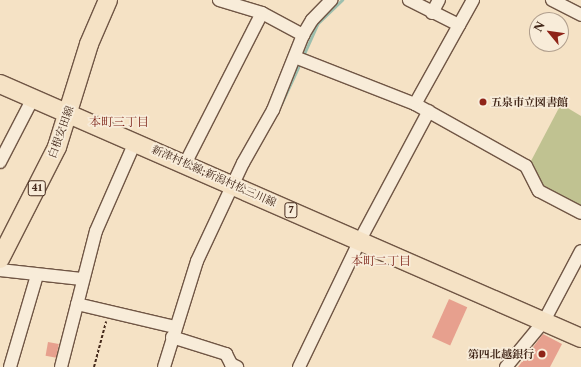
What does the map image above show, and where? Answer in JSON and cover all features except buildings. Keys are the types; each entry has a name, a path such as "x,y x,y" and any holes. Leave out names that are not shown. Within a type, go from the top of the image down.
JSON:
{"main road":[{"name":"白根安田線","path":"0,259 48,166 68,113 89,44 108,0"},
{"name":"新津村松線;新潟村松三川線","path":"0,84 360,240 581,338"}],"street":[{"path":"219,0 246,3 303,35"},
{"path":"164,367 173,332 197,261 234,186 243,163 273,110 303,35 312,20 331,0"},
{"path":"409,0 432,13 459,25"},
{"path":"432,13 439,0"},
{"path":"414,104 473,0"},
{"path":"552,0 581,15"},
{"path":"185,164 262,13"},
{"path":"295,57 414,104 429,112 526,166 539,191 581,213"},
{"path":"0,162 33,98"},
{"path":"299,367 360,240 429,112"},
{"path":"61,367 82,279 96,231 135,142"},
{"path":"506,367 544,321 581,251"},
{"path":"0,270 82,279"},
{"path":"10,367 36,275"},
{"path":"77,304 109,310 173,332 226,354 233,366"}],"path":[{"path":"94,367 109,310"}],"green space":[{"path":"561,104 581,116 581,207 542,186 531,161"}],"waterway":[{"path":"303,56 317,24 342,0"},
{"path":"281,104 301,61"}],"place":[{"name":"五泉市立図書館","path":"483,102"},
{"name":"第四北越銀行","path":"542,354"}],"district":[{"name":"本町三丁目","path":"119,122"},
{"name":"本町二丁目","path":"381,261"}]}
